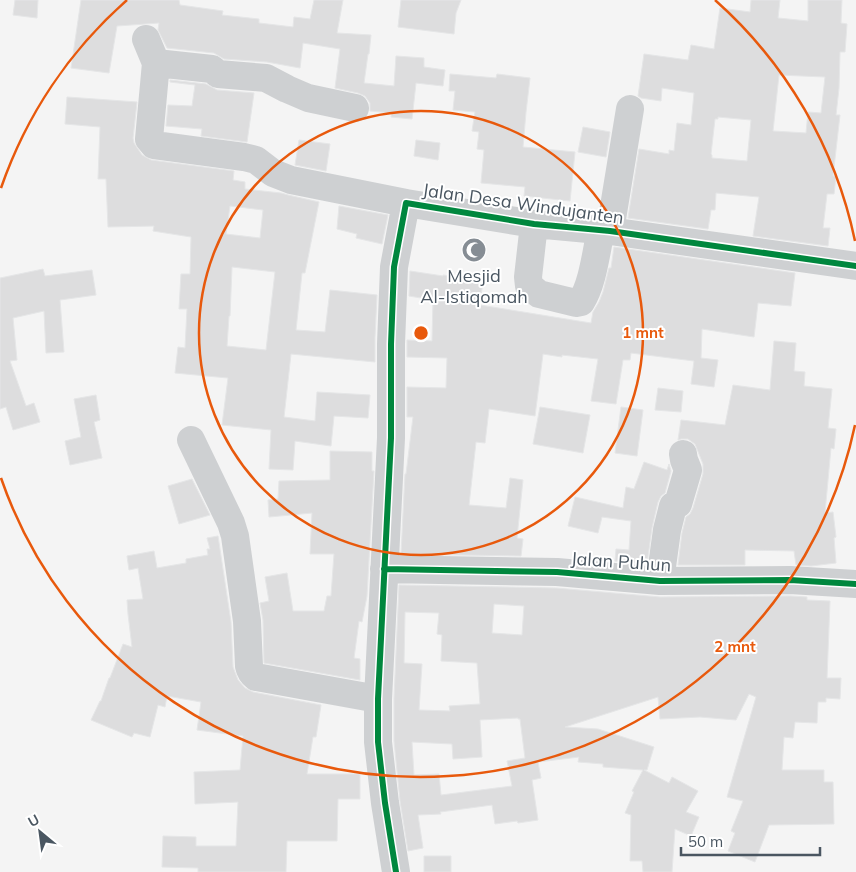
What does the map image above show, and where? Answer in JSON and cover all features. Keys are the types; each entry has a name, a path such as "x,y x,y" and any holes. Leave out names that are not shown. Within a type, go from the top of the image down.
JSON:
{"street":[{"path":"355,108 308,98 266,78 218,74 212,70 151,51 149,140 154,145 244,157 256,160 273,173 291,180 406,204"},
{"path":"534,224 528,277 529,286 538,294 576,303 581,302 590,284 605,230 630,109"},
{"name":"Jalan Desa Windujanten","path":"396,872 378,742 378,699 391,438 390,344 394,267 406,204 534,224 605,230 856,266"},
{"path":"191,440 236,536 247,621 249,666 252,674 256,677 378,699"},
{"path":"660,581 667,530 673,506 678,504 688,470 683,454"},
{"name":"Jalan Puhun","path":"384,569 558,572 660,581 790,580 856,584"}],"building":[{"path":"15,0 38,0 37,18 13,15"},
{"path":"81,0 179,0 180,5 223,11 222,15 259,19 259,23 293,27 294,17 310,19 314,0 343,0 337,33 371,35 364,83 394,86 396,56 424,58 424,67 445,70 443,86 416,83 412,119 391,117 392,113 370,111 370,103 365,96 335,88 340,49 303,43 300,68 267,62 224,59 214,53 167,48 158,30 159,23 117,26 109,73 71,68"},
{"path":"401,0 461,0 456,13 454,34 398,27"},
{"path":"751,0 780,0 778,18 808,21 808,0 842,0 841,23 847,24 845,52 840,52 836,115 840,115 833,176 836,176 834,194 827,194 823,228 830,228 828,246 753,236 759,197 716,193 715,210 711,210 708,229 628,218 639,149 669,154 669,150 674,151 677,123 691,125 694,93 662,88 661,101 638,96 644,54 688,60 691,45 714,49 720,8 750,12","holes":["779,75 825,77 821,113 808,112 806,133 773,131","718,117 751,120 747,161 712,158 715,119 718,119"]},
{"path":"450,74 496,78 497,74 530,78 523,147 575,152 570,201 524,196 525,187 481,183 484,150 477,149 479,132 472,131 475,112 453,110 455,91 449,91"},
{"path":"170,80 206,84 217,90 254,93 247,142 201,136 202,129 166,126 168,105 192,106 195,85 170,82"},
{"path":"67,97 137,102 134,143 142,155 151,160 234,171 233,180 245,182 245,189 281,193 319,202 305,273 302,273 296,330 325,332 330,290 377,295 375,362 291,354 284,417 315,421 317,392 370,395 368,418 334,416 331,446 295,441 293,470 269,469 271,430 222,425 228,378 175,373 178,347 185,348 187,309 179,309 181,274 190,274 191,237 153,231 154,226 108,227 106,179 98,179 100,127 65,124","holes":["230,206 263,210 260,238 226,234","232,267 275,272 266,350 227,346"]},
{"path":"583,127 610,132 606,157 578,152"},
{"path":"299,140 330,144 326,171 295,165"},
{"path":"416,140 440,143 438,160 414,156"},
{"path":"339,206 388,215 382,244 356,238 357,234 337,229"},
{"path":"614,247 795,273 791,306 758,303 754,337 702,329 701,358 718,360 714,387 691,384 694,361 631,353 630,360 623,360 616,404 591,401 598,359 543,354 535,416 489,409 485,443 476,442 469,505 506,508 510,478 523,480 517,538 523,539 521,556 401,554 405,474 413,417 407,417 407,387 446,388 447,358 407,357 407,340 432,341 433,300 409,296 410,271 483,280 480,305 591,323 593,312 603,292 609,268 611,268"},
{"path":"43,269 45,276 92,270 96,295 60,300 64,352 46,353 44,311 13,318 17,360 10,361 26,406 34,403 40,422 13,430 6,407 0,409 0,278"},
{"path":"774,341 796,343 794,371 805,372 804,386 832,389 828,428 836,429 834,449 831,448 825,513 833,512 836,537 834,538 836,563 811,566 796,565 794,551 745,550 745,565 678,565 686,517 693,508 703,474 703,464 695,444 688,439 678,440 681,420 725,425 733,385 770,390"},
{"path":"658,388 683,391 681,412 655,410"},
{"path":"96,395 100,420 94,422 102,458 70,465 65,441 81,437 74,399"},
{"path":"540,407 590,415 583,453 533,444"},
{"path":"621,407 643,410 637,456 615,453"},
{"path":"330,451 372,452 372,471 374,471 367,596 362,622 359,621 354,658 360,659 360,680 264,663 263,620 260,603 269,601 265,577 287,573 293,611 324,611 327,596 331,596 334,554 310,554 312,513 269,517 268,500 278,499 279,481 330,480"},
{"path":"644,462 667,470 669,464 671,471 665,493 658,502 647,564 615,561 616,549 629,550 631,521 602,517 598,533 568,526 575,497 623,508 626,487 634,489"},
{"path":"192,479 210,515 179,524 168,486"},
{"path":"218,536 231,622 233,667 238,680 245,688 253,692 321,705 307,774 360,774 360,799 338,799 337,841 287,841 286,872 198,872 198,868 162,867 163,836 196,837 196,846 236,846 238,802 195,804 194,772 240,770 243,736 197,730 201,702 167,696 165,707 158,705 150,737 134,733 132,737 91,720 101,701 123,644 132,647 127,600 143,599 138,568 129,570 127,556 154,551 157,568 186,563 186,559 208,555 207,549 210,549 207,538"},
{"path":"399,585 556,588 660,597 790,596 807,597 807,600 830,601 827,678 841,678 840,699 826,698 826,702 818,702 817,723 795,722 793,738 784,737 782,770 824,770 824,782 833,782 834,824 769,825 755,862 728,851 735,833 731,831 743,801 727,797 756,697 749,694 736,720 700,717 660,719 658,697 565,727 598,729 654,747 647,770 644,770 669,783 672,777 698,791 686,812 699,817 691,836 675,829 672,872 643,872 642,861 630,861 631,815 625,813 634,792 632,791 643,770 603,767 603,764 578,762 579,757 538,762 541,778 532,780 538,820 495,824 492,805 440,812 441,814 418,815 423,848 408,851 400,801 394,741","holes":["494,604 524,606 522,635 492,633","405,612 439,613 437,634 442,635 441,661 477,663 480,704 449,706 450,711 419,710 422,664 404,663","520,719 525,758 507,761 512,786 441,795 439,774 414,775 412,742 452,744 453,759 482,757 480,720"]},
{"path":"424,856 451,856 451,872 424,872"}],"cycle path":[{"path":"396,872 378,742 378,699 391,438 391,344 394,267 406,203 534,224 610,231 856,266"},
{"path":"384,569 557,572 660,581 790,580 856,584"}],"place":[{"name":"Mesjid Al-Istiqomah","path":"474,250"}]}
